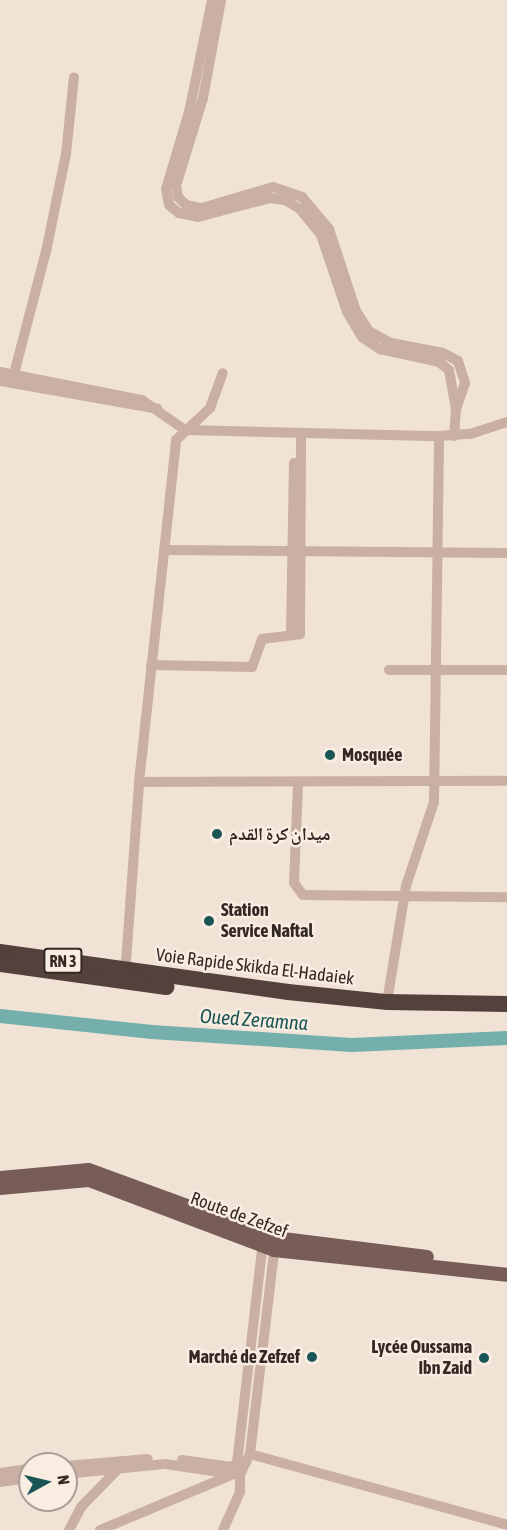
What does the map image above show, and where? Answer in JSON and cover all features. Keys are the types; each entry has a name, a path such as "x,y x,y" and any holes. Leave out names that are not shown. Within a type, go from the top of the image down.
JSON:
{"highway":[{"name":"Voie Rapide Skikda El-Hadaiek","path":"0,952 125,975 384,1012 507,1014"},
{"name":"Voie Rapide Skikda El-Hadaiek","path":"0,964 387,1002 507,1004"}],"main road":[{"name":"Route de Zefzef","path":"0,1178 89,1170 269,1242 507,1267"},
{"name":"Route de Zefzef","path":"0,1188 89,1180 269,1242 507,1275"}],"street":[{"path":"212,0 194,92 166,189 172,208 192,211 214,207 273,188 302,197 329,229 356,311 369,331 391,343 444,353 458,361 465,383 456,409 454,436"},
{"path":"192,211 180,201 176,186 203,98 220,0"},
{"path":"14,374 48,247 66,154 75,76"},
{"path":"0,372 142,400 185,430 298,436 454,436 507,422"},
{"path":"125,975 139,782 176,440 210,408 223,373"},
{"path":"0,381 158,409"},
{"path":"151,665 252,668 262,639 295,634 298,436"},
{"path":"387,1002 404,895 429,825 435,782 439,436"},
{"path":"164,550 507,554"},
{"path":"389,670 507,670"},
{"path":"139,782 298,784 507,781"},
{"path":"298,784 294,883 299,893 507,897"},
{"path":"223,1530 240,1492 236,1475 245,1453 269,1242"},
{"path":"78,1465 165,1457 232,1467 245,1453"},
{"path":"245,1453 507,1525"},
{"path":"78,1473 165,1464 236,1475"},
{"path":"69,1530 81,1507 118,1469"},
{"path":"0,1473 18,1471"},
{"path":"100,1530 236,1475"},
{"path":"0,1482 18,1480"}],"waterway":[{"name":"Oued Zeramna","path":"0,1016 152,1032 352,1045 507,1038"}],"place":[{"name":"Mosquée","path":"330,755"},
{"name":"ميدان كرة القدم","path":"217,834"},
{"name":"Station Service Naftal","path":"209,921"},
{"name":"Marché de Zefzef","path":"312,1357"},
{"name":"Lycée Oussama Ibn Zaid","path":"484,1358"}]}
